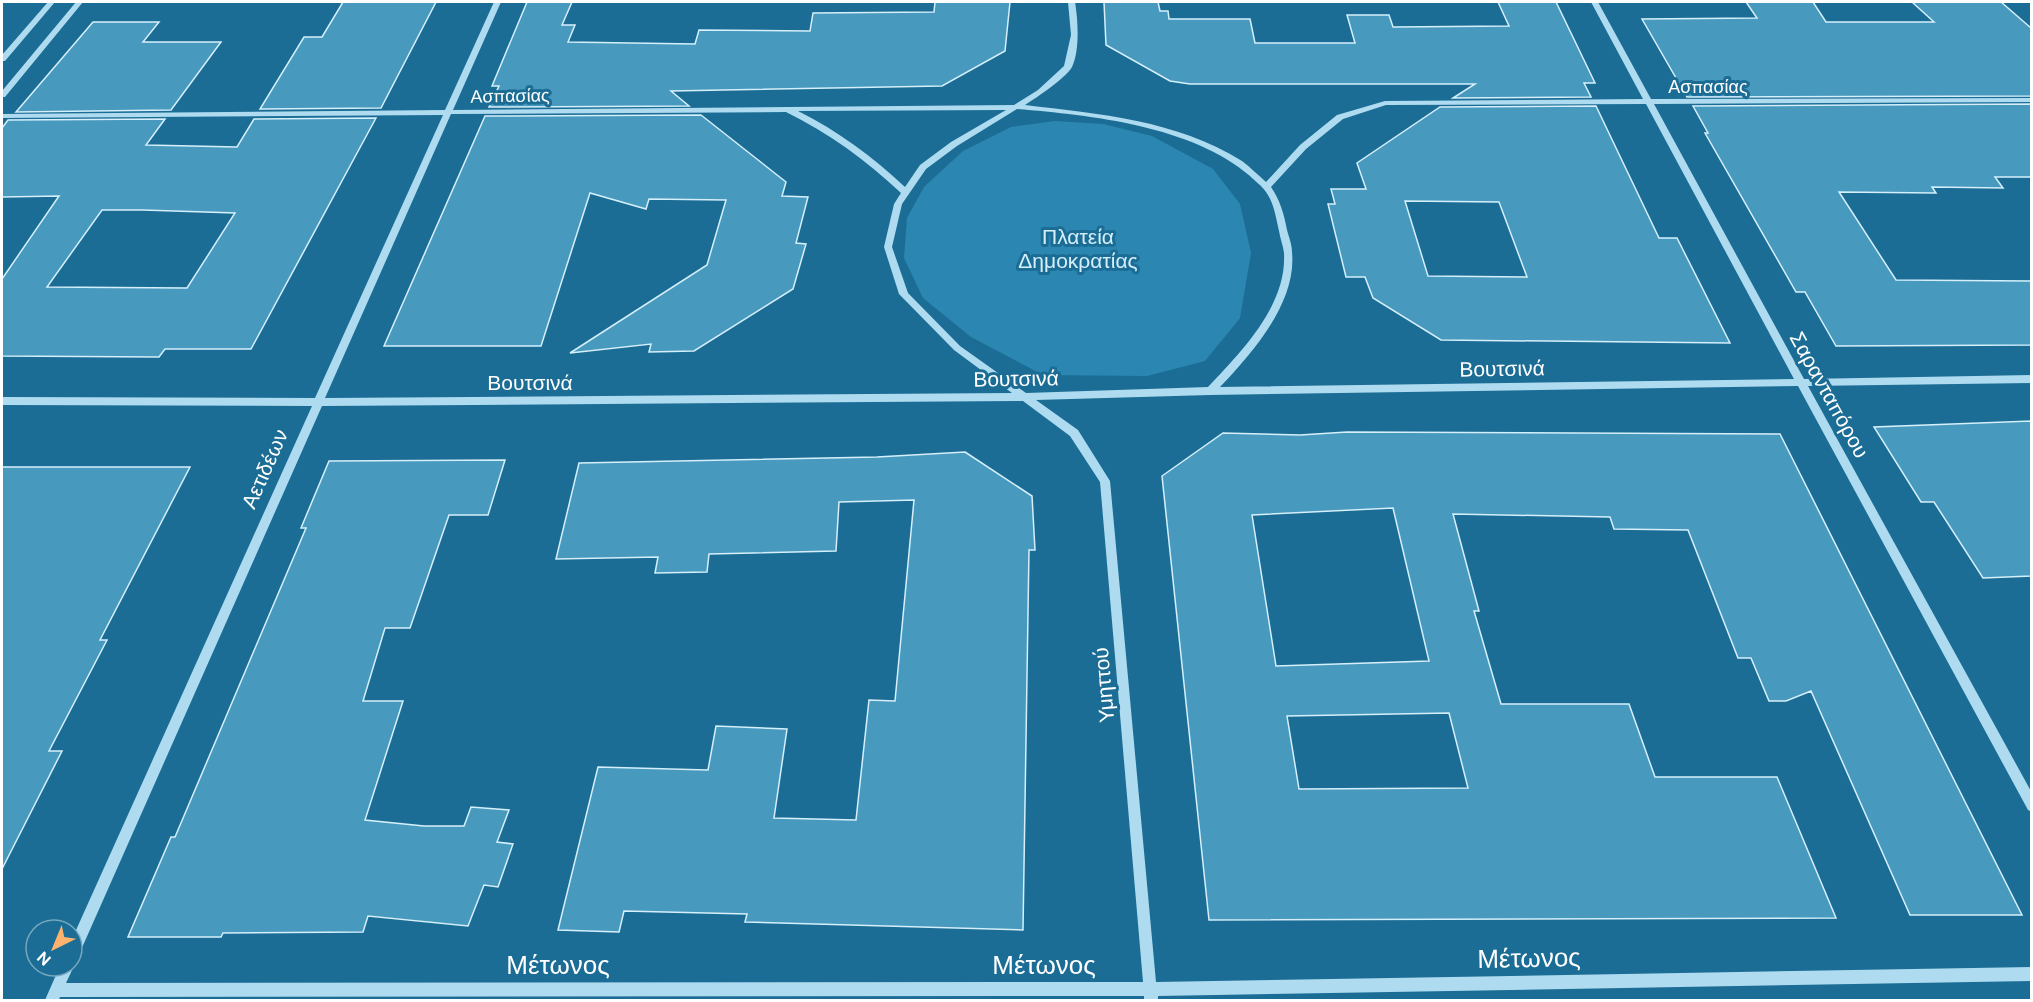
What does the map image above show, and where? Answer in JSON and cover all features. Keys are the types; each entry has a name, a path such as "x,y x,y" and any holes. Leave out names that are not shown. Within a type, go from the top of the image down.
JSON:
{"street":[{"path":"2,59 51,2"},
{"path":"2,95 79,2"},
{"name":"Αετιδέων","path":"84,927 497,2"},
{"path":"1019,107 1041,92 1068,67 1075,35 1072,2"},
{"name":"Σαρανταπόρου","path":"1594,2 2031,806"},
{"name":"Ασπασίας","path":"2,116 1019,107 1113,117 1173,132 1226,154 1267,186 1303,147 1341,117 1385,103 2031,100"},
{"name":"Υμηττού","path":"1019,107 954,144 923,167 898,204 888,247 904,294 957,348 1074,433 1104,482 1151,995"},
{"path":"784,108 849,143 879,166 906,193"},
{"path":"1210,391 1252,348 1280,303 1288,256 1280,214 1267,186"},
{"name":"Βουτσινά","path":"2,402 1028,398 1210,391 2031,379"},
{"name":"Μέτωνος","path":"54,995 1151,995 2031,974"},
{"path":"54,995 62,978"}],"green space":[{"name":"Πλατεία Δημοκρατίας","path":"1055,121 1103,124 1152,136 1213,169 1240,204 1251,253 1240,318 1205,361 1147,376 1043,375 971,337 923,298 904,258 907,218 924,187 963,151 1011,127"}],"building":[{"path":"343,2 436,2 381,108 260,109 304,37 322,37"},
{"path":"527,2 572,2 562,25 575,25 568,42 695,44 699,30 810,31 813,13 934,12 935,2 1010,2 1005,51 942,86 671,91 689,106 489,107 499,86 492,86"},
{"path":"1104,2 1158,2 1160,11 1168,11 1169,19 1250,19 1255,43 1355,43 1347,15 1389,15 1393,27 1509,26 1498,2 1556,2 1595,83 1584,83 1591,97 1453,98 1475,84 1190,84 1170,81 1106,45"},
{"path":"1746,2 1813,2 1826,22 1934,22 1912,2 2001,2 2031,28 2031,96 1687,97 1642,19 1757,18"},
{"path":"93,22 159,22 143,42 221,42 171,110 16,112"},
{"path":"2031,104 2031,177 1995,177 2003,188 1932,187 1936,193 1839,192 1896,280 2031,281 2031,345 1836,346 1805,292 1796,292 1705,133 1708,133 1693,106"},
{"path":"1596,106 1659,238 1677,238 1730,343 1441,340 1373,298 1365,277 1346,277 1328,204 1335,204 1331,189 1366,189 1357,163 1440,107","holes":["1405,201 1499,202 1527,277 1428,276"]},
{"path":"701,115 786,182 782,196 808,197 796,243 806,244 793,289 694,351 649,352 651,344 570,353 707,265 726,200 649,199 646,209 590,193 541,346 384,346 485,116"},
{"path":"376,118 251,349 165,349 159,357 2,356 2,279 59,196 2,197 2,128 8,120 165,119 146,145 237,147 254,119","holes":["102,210 235,213 187,288 47,287"]},
{"path":"2031,421 2031,576 1983,578 1934,502 1921,502 1874,427"},
{"path":"1347,432 1780,434 2022,915 1910,915 1811,691 1786,701 1769,701 1751,658 1738,658 1688,530 1614,529 1610,517 1453,514 1479,611 1474,611 1501,704 1629,704 1655,777 1777,777 1836,918 1209,920 1162,476 1223,433 1300,435","holes":["1393,508 1429,661 1276,666 1252,515","1449,713 1468,788 1299,789 1287,716"]},
{"path":"965,452 1032,496 1035,550 1029,550 1023,930 745,922 747,914 624,911 619,932 558,930 598,767 708,770 716,726 787,729 774,818 856,820 869,700 895,701 914,500 839,502 836,551 709,554 707,572 655,573 658,557 556,559 579,463 877,457"},
{"path":"505,460 488,515 449,515 410,628 385,628 363,701 403,701 365,820 424,826 464,826 471,807 509,810 497,842 513,844 498,887 484,885 468,926 368,916 363,932 223,933 221,937 128,937 171,837 175,837 306,528 301,528 329,461"},
{"path":"2,467 190,467 100,640 107,640 49,751 62,751 2,869"}]}
